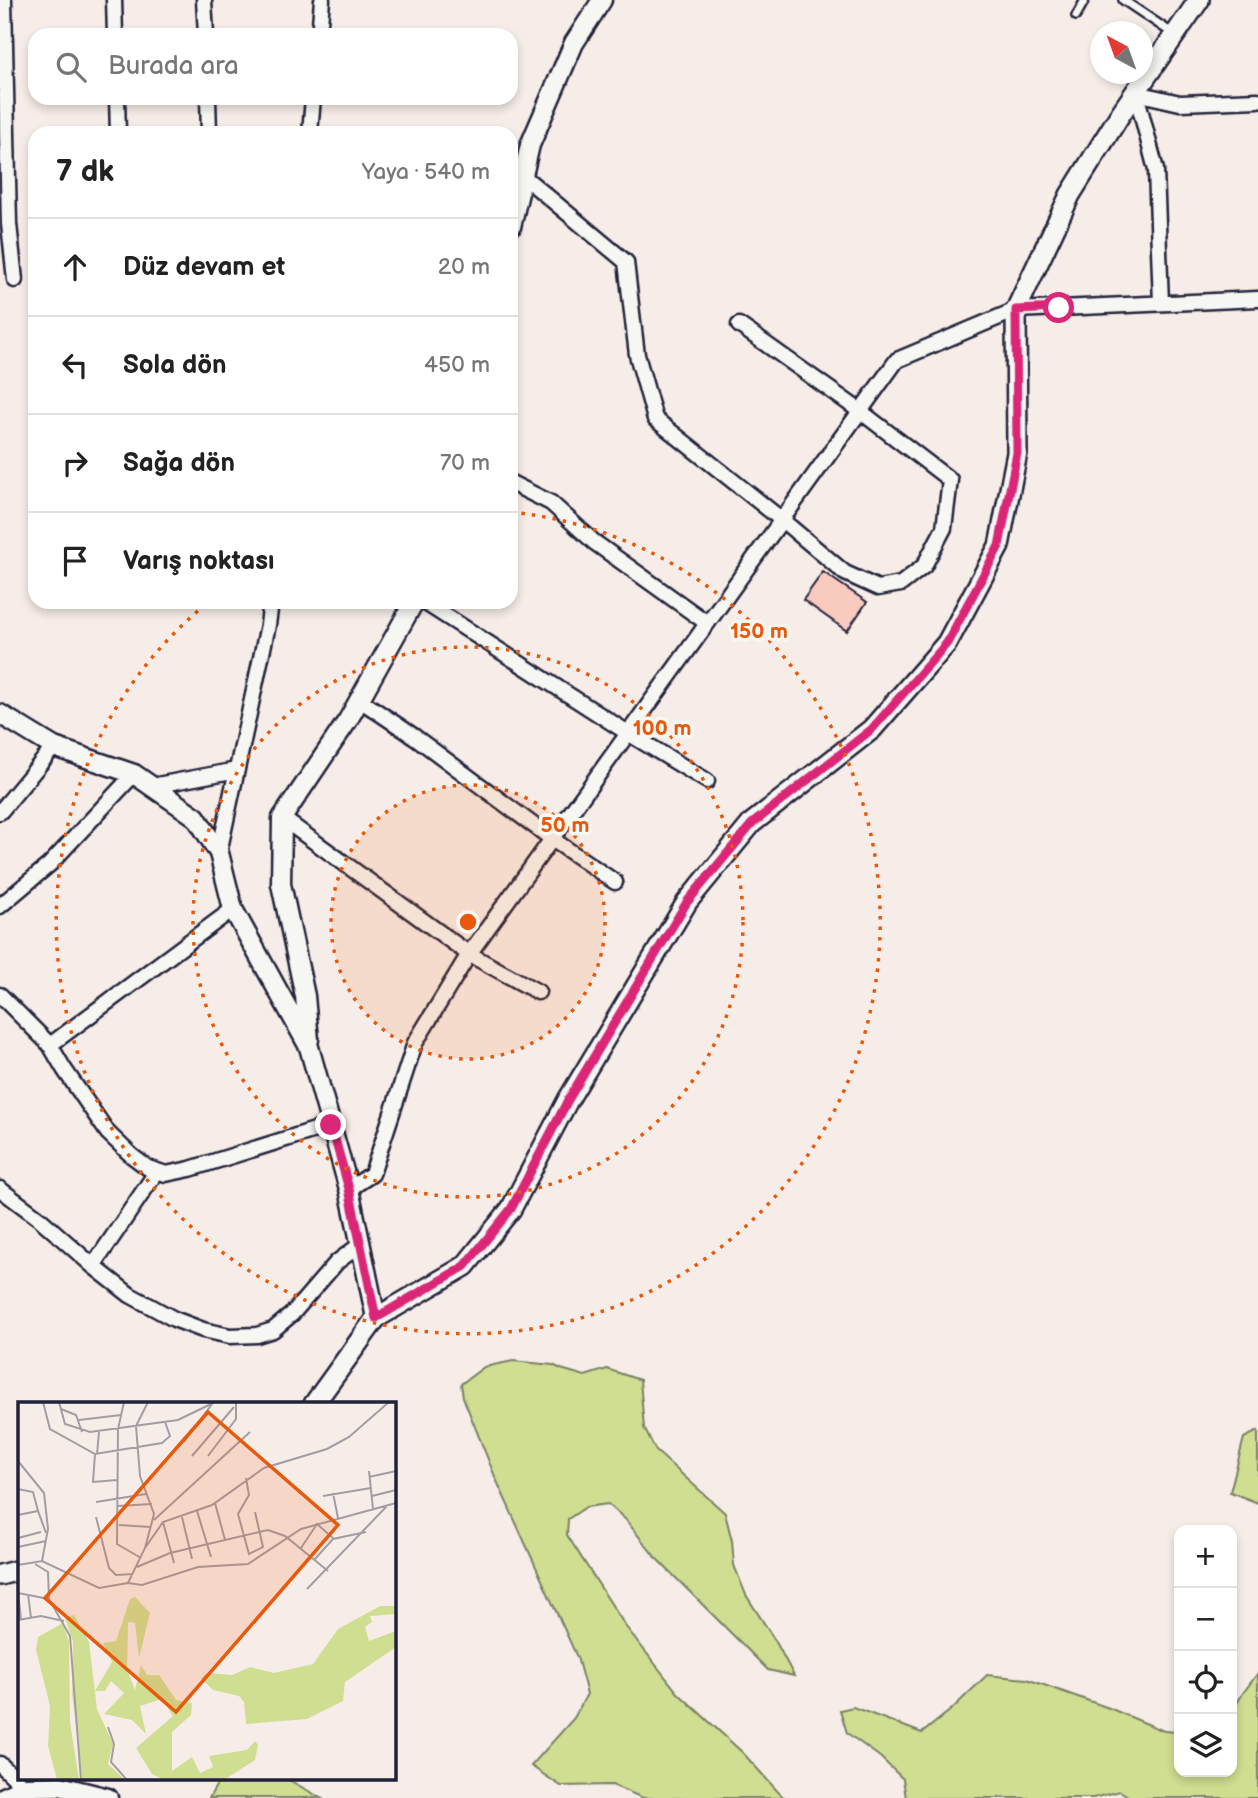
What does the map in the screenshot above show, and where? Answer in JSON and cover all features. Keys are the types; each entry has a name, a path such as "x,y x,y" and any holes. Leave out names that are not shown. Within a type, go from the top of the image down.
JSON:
{"main road":[{"path":"315,1402 376,1318 465,1266 511,1209 568,1100 687,902 752,824 872,729 947,643 999,546 1017,453 1016,310 1070,195 1121,113 1199,0"},
{"path":"0,1574 18,1570"}],"street":[{"path":"4,0 9,224 15,280"},
{"path":"114,0 115,28"},
{"path":"204,0 206,28"},
{"path":"320,28 322,0"},
{"path":"518,197 530,145 574,43 601,0"},
{"path":"1161,303 1156,170 1136,93 1180,103 1258,100"},
{"path":"117,105 118,126"},
{"path":"208,105 209,126"},
{"path":"311,126 312,105"},
{"path":"523,176 626,262 637,355 655,419 845,573 878,588 901,584 925,566 943,528 950,480 740,325"},
{"path":"349,1189 372,1174 415,1043 469,954 897,360 1016,310 1258,299"},
{"path":"518,486 551,503 594,542 707,623"},
{"path":"219,853 270,609"},
{"path":"376,1318 349,1189 309,1047 305,996 281,884 282,818 348,720 410,609"},
{"path":"435,609 707,781"},
{"path":"359,700 415,737 552,839 615,882"},
{"path":"0,714 54,747 134,774 195,817 219,853 233,909 309,1047"},
{"path":"0,812 54,747"},
{"path":"152,786 237,770"},
{"path":"0,906 50,864 134,774"},
{"path":"282,818 469,954 538,992"},
{"path":"50,1045 233,909"},
{"path":"0,995 50,1045 108,1133 148,1168 166,1174 190,1169 331,1125"},
{"path":"93,1266 157,1171"},
{"path":"0,1189 130,1295 174,1319 203,1330 230,1336 257,1335 274,1330 292,1314 338,1262 361,1244"},
{"path":"0,1764 24,1787"},
{"path":"2,1798 24,1787 60,1786 108,1798"}],"lane":[{"path":"1076,16 1085,0"},
{"path":"1124,0 1175,35"}],"green space":[{"path":"513,1361 553,1365 585,1376 607,1369 640,1380 644,1428 656,1451 725,1513 732,1541 734,1565 746,1595 794,1676 768,1670 656,1558 625,1519 608,1504 586,1507 568,1519 567,1535 626,1627 678,1693 743,1753 786,1798 643,1798 612,1785 561,1786 531,1766 574,1718 587,1694 577,1657 496,1479 463,1397 461,1384 484,1367"},
{"path":"1258,1431 1258,1503 1230,1492 1244,1438"},
{"path":"1258,1673 1258,1798 1131,1798 1120,1791 1093,1798 906,1798 903,1779 880,1757 847,1733 840,1710 853,1707 922,1733 987,1675 1027,1679 1164,1731 1174,1732 1174,1777 1237,1777 1237,1703"},
{"path":"219,1780 289,1780 321,1798 209,1798"}],"building":[{"path":"823,572 867,602 847,631 803,600"}],"route":[{"path":"331,1125 349,1189 376,1318 465,1266 511,1209 568,1100 687,902 752,824 872,729 947,643 999,546 1017,453 1016,310 1059,308"}]}
